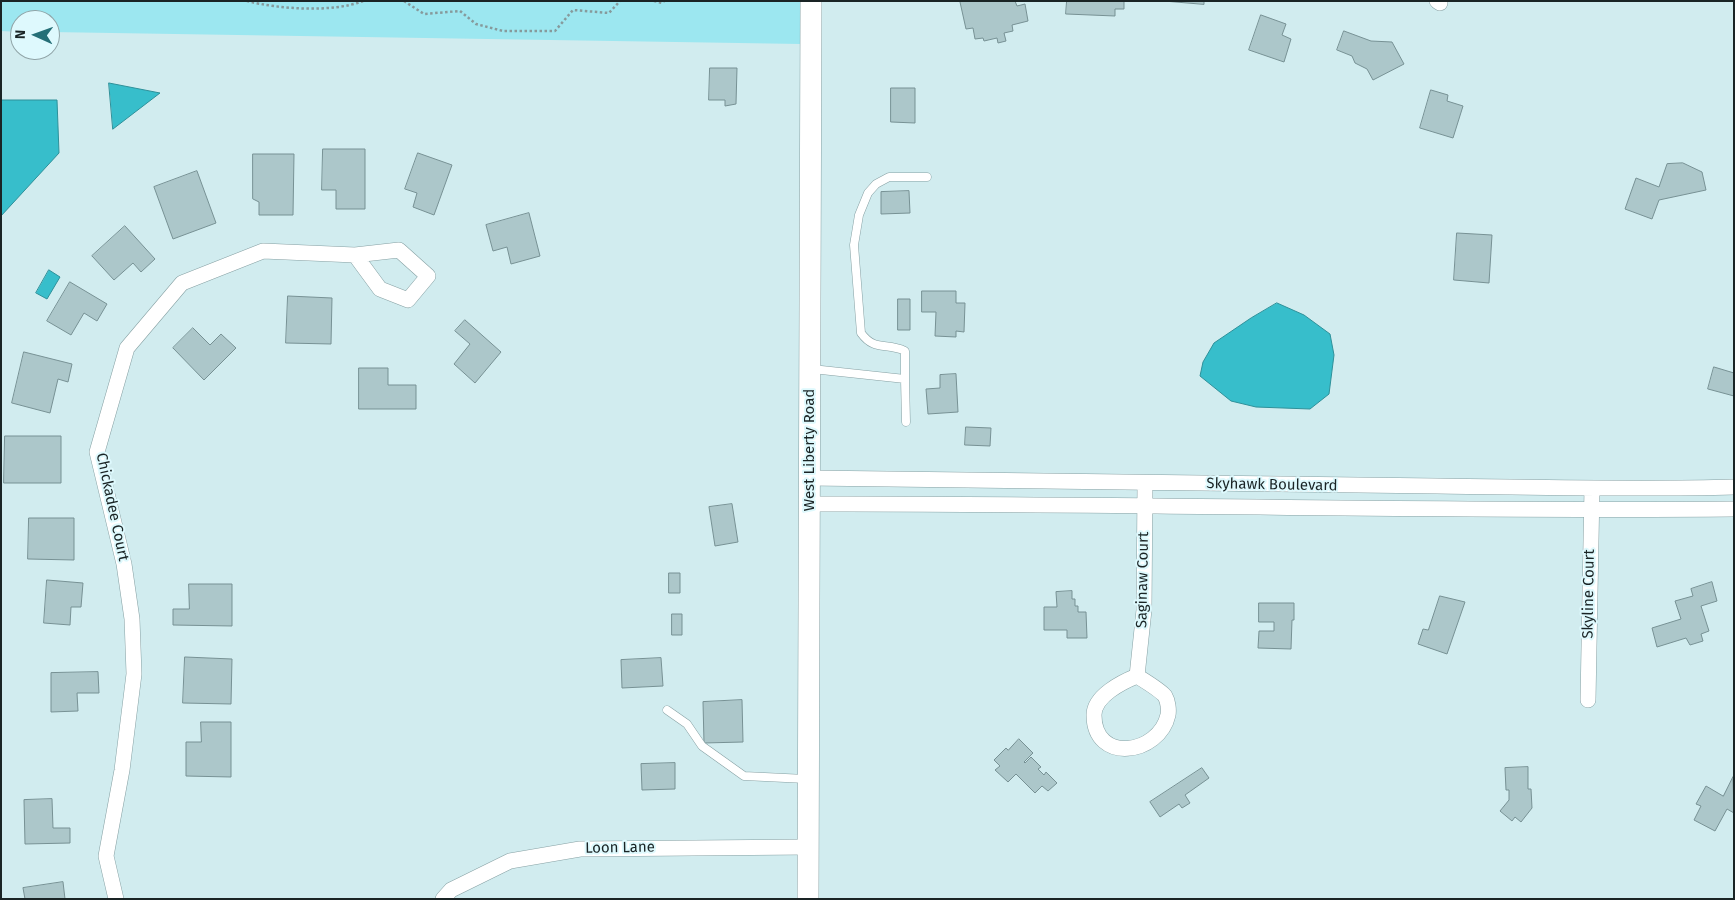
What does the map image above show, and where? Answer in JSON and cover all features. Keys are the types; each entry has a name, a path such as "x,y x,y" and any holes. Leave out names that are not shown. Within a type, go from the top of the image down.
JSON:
{"main road":[{"name":"West Liberty Road","path":"808,899 811,1"}],"street":[{"name":"Chickadee Court","path":"116,899 106,856 122,770 134,665 132,619 124,564 97,452 127,348 182,283 263,251 355,256"},
{"name":"Skyhawk Boulevard","path":"810,478 1145,484 1592,488 1734,487"},
{"name":"Saginaw Court","path":"1137,676 1144,610 1145,484"},
{"name":"Skyline Court","path":"1588,700 1592,488"},
{"name":"Skyhawk Boulevard","path":"810,504 993,504 1591,511 1734,510"},
{"path":"1137,676 1165,697 1169,710 1166,725 1151,742 1135,748 1115,748 1102,740 1095,728 1094,712 1101,700 1117,684 1137,676"},
{"name":"Loon Lane","path":"443,899 451,890 510,861 580,849 808,846"}],"lane":[{"path":"906,422 905,351 896,347 876,346 867,342 861,333 854,245 859,215 868,193 876,184 889,177 927,177"},
{"path":"810,369 905,379"},
{"path":"668,710 686,724 702,746 744,776 808,779"}],"path":[{"path":"247,1 261,5 340,8 363,1"},
{"path":"404,1 424,14 460,12 476,24 503,31 555,31 572,10 610,13 620,1"},
{"path":"654,1 662,3 664,1"}],"shaded area":[{"path":"1,1 802,1 801,44 60,32 60,10 10,10 10,31 1,31"},
{"path":"109,83 160,93 113,129"},
{"path":"1,100 57,100 59,153 1,216"},
{"path":"49,270 60,277 47,299 36,293"},
{"path":"1277,303 1304,315 1330,334 1334,355 1329,394 1310,409 1256,407 1231,401 1200,376 1203,362 1214,343"}],"building":[{"path":"1015,1 1017,6 1025,4 1028,21 1012,25 1013,31 1004,33 1006,41 998,43 997,38 984,41 983,38 975,39 973,28 966,29 960,2"},
{"path":"1067,1 1124,1 1124,9 1115,9 1115,16 1066,14"},
{"path":"1164,1 1204,1 1204,4"},
{"path":"1261,15 1286,24 1282,35 1291,39 1284,62 1249,50"},
{"path":"1344,31 1371,41 1392,42 1404,64 1373,80 1367,69 1355,63 1352,56 1337,50"},
{"path":"710,68 737,68 736,104 725,106 725,100 709,100"},
{"path":"891,88 915,88 915,123 891,122"},
{"path":"1431,90 1448,95 1447,101 1463,106 1453,138 1420,128"},
{"path":"323,149 365,149 365,209 336,209 336,190 322,190"},
{"path":"418,153 452,165 434,215 413,207 417,193 405,189"},
{"path":"253,154 294,154 293,215 259,215 259,202 253,199"},
{"path":"1683,163 1702,172 1706,190 1659,200 1652,219 1625,209 1636,178 1659,187 1667,164"},
{"path":"197,171 216,223 173,239 154,187"},
{"path":"909,191 910,213 881,214 881,192"},
{"path":"529,213 540,256 511,264 507,247 493,251 486,225"},
{"path":"125,226 155,259 141,272 133,263 114,280 92,256"},
{"path":"1457,233 1492,235 1489,283 1454,280"},
{"path":"70,282 107,304 97,321 84,313 71,335 47,321"},
{"path":"922,291 956,291 956,303 965,303 964,332 956,331 956,337 935,336 936,312 922,312"},
{"path":"288,296 332,298 331,344 286,343"},
{"path":"898,299 910,299 910,330 898,330"},
{"path":"465,320 501,352 475,383 454,364 470,344 455,331"},
{"path":"193,328 210,345 221,334 236,348 204,380 173,348"},
{"path":"24,352 72,364 68,382 58,379 50,413 12,403"},
{"path":"1714,367 1734,373 1734,396 1708,389"},
{"path":"359,368 388,368 388,385 416,385 416,409 359,409"},
{"path":"956,374 958,412 928,414 926,389 940,388 940,375"},
{"path":"966,427 991,428 990,446 965,445"},
{"path":"5,436 61,436 61,483 4,483"},
{"path":"732,504 738,542 715,546 709,507"},
{"path":"29,518 74,518 74,560 28,559"},
{"path":"669,573 680,573 680,593 669,593"},
{"path":"47,580 83,583 81,607 71,607 70,625 44,623"},
{"path":"1712,582 1717,601 1701,606 1709,631 1701,634 1703,641 1690,645 1686,638 1657,647 1652,628 1681,619 1675,601 1693,596 1691,589"},
{"path":"189,584 232,584 232,626 173,625 173,609 189,609"},
{"path":"1072,591 1072,599 1075,599 1075,606 1078,606 1078,612 1086,612 1087,638 1067,638 1067,630 1044,630 1044,607 1057,607 1056,592"},
{"path":"1440,596 1465,602 1447,654 1418,644 1423,629 1428,630"},
{"path":"1259,603 1294,603 1291,649 1258,648 1259,631 1274,631 1274,622 1259,622"},
{"path":"672,614 682,614 682,635 672,635"},
{"path":"185,657 232,659 231,704 183,703"},
{"path":"661,658 663,686 622,688 621,660"},
{"path":"98,672 99,693 77,693 78,711 51,712 51,673"},
{"path":"742,700 743,742 704,743 703,702"},
{"path":"201,722 231,722 231,777 186,776 186,742 201,742"},
{"path":"1019,739 1033,753 1024,762 1031,757 1041,767 1038,769 1044,775 1046,772 1057,783 1048,791 1042,786 1035,793 1016,774 1008,782 995,770 1000,766 994,760"},
{"path":"675,763 675,789 642,790 641,764"},
{"path":"1528,767 1528,789 1531,789 1532,808 1521,822 1515,817 1512,821 1500,811 1509,800 1509,790 1506,790 1505,768"},
{"path":"1202,768 1209,778 1185,795 1190,803 1182,808 1179,804 1160,817 1150,802"},
{"path":"1733,777 1734,813 1727,809 1715,831 1694,820 1701,806 1696,804 1706,786 1723,796"},
{"path":"52,799 53,828 70,828 70,843 25,844 24,800"},
{"path":"63,882 65,899 25,899 23,888"}]}
